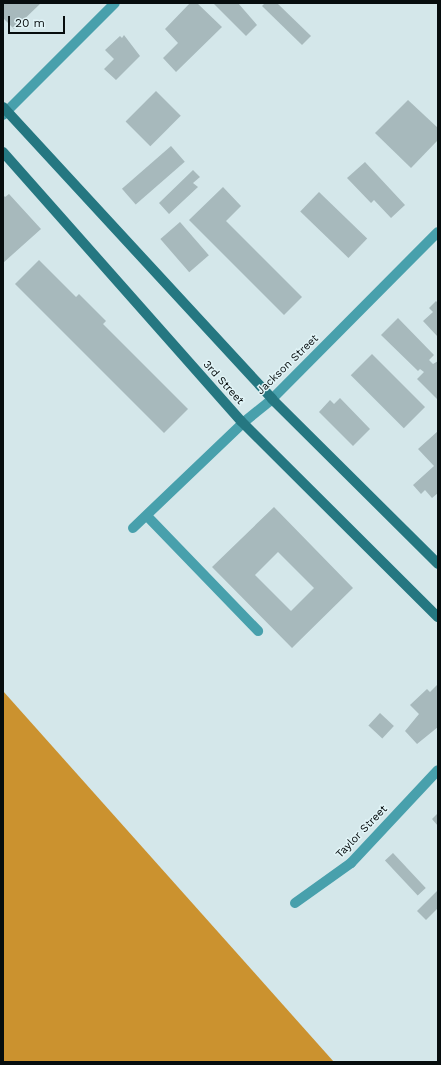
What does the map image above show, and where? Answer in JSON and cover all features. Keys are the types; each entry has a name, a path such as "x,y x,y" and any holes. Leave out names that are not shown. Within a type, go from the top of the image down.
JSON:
{"main road":[{"path":"4,111 272,399 438,564"},
{"name":"3rd Street","path":"3,152 244,422 438,617"}],"street":[{"path":"4,111 115,3"},
{"name":"Jackson Street","path":"134,528 244,422 272,399 438,232"},
{"path":"147,516 258,631"},
{"name":"Taylor Street","path":"295,903 351,863 438,770"}],"shaded area":[{"path":"3,691 334,1062 4,1062"}],"building":[{"path":"3,3 41,3 14,29 3,18"},
{"path":"190,3 197,3 222,27 176,72 163,58 178,43 165,29"},
{"path":"213,3 238,3 257,25 246,36"},
{"path":"265,3 277,3 311,36 302,45 262,6"},
{"path":"124,35 140,56 116,80 104,69 114,59 105,50 120,36 122,38"},
{"path":"156,91 181,116 150,146 126,121"},
{"path":"408,100 438,128 438,140 411,168 375,133"},
{"path":"171,146 185,162 136,204 122,189"},
{"path":"365,162 405,205 391,218 374,200 371,203 347,178"},
{"path":"193,170 200,177 193,183 198,187 169,214 159,203"},
{"path":"223,187 241,206 226,221 302,297 284,315 189,220"},
{"path":"319,192 367,239 348,258 300,211"},
{"path":"9,194 41,229 3,263 3,195 5,197"},
{"path":"180,222 209,255 189,272 160,239"},
{"path":"39,260 76,297 79,294 106,321 103,324 188,409 164,433 15,284"},
{"path":"436,301 438,303 438,337 423,321 433,312 429,308"},
{"path":"398,318 434,355 429,360 433,364 438,361 438,400 417,379 424,372 420,369 418,371 381,335"},
{"path":"372,354 425,407 404,428 351,375"},
{"path":"340,398 370,429 353,446 319,412 330,400 334,404"},
{"path":"438,431 438,493 432,498 425,490 421,494 413,485 434,466 418,449"},
{"path":"274,507 353,588 292,648 212,567","holes":["278,552 314,588 291,611 255,575"]},
{"path":"438,684 438,727 417,744 405,731 419,714 410,705 427,689 430,692"},
{"path":"380,713 394,726 382,738 368,725"},
{"path":"438,813 438,826 432,819"},
{"path":"393,853 426,888 418,896 385,861"},
{"path":"438,890 438,908 426,920 417,911"}]}
